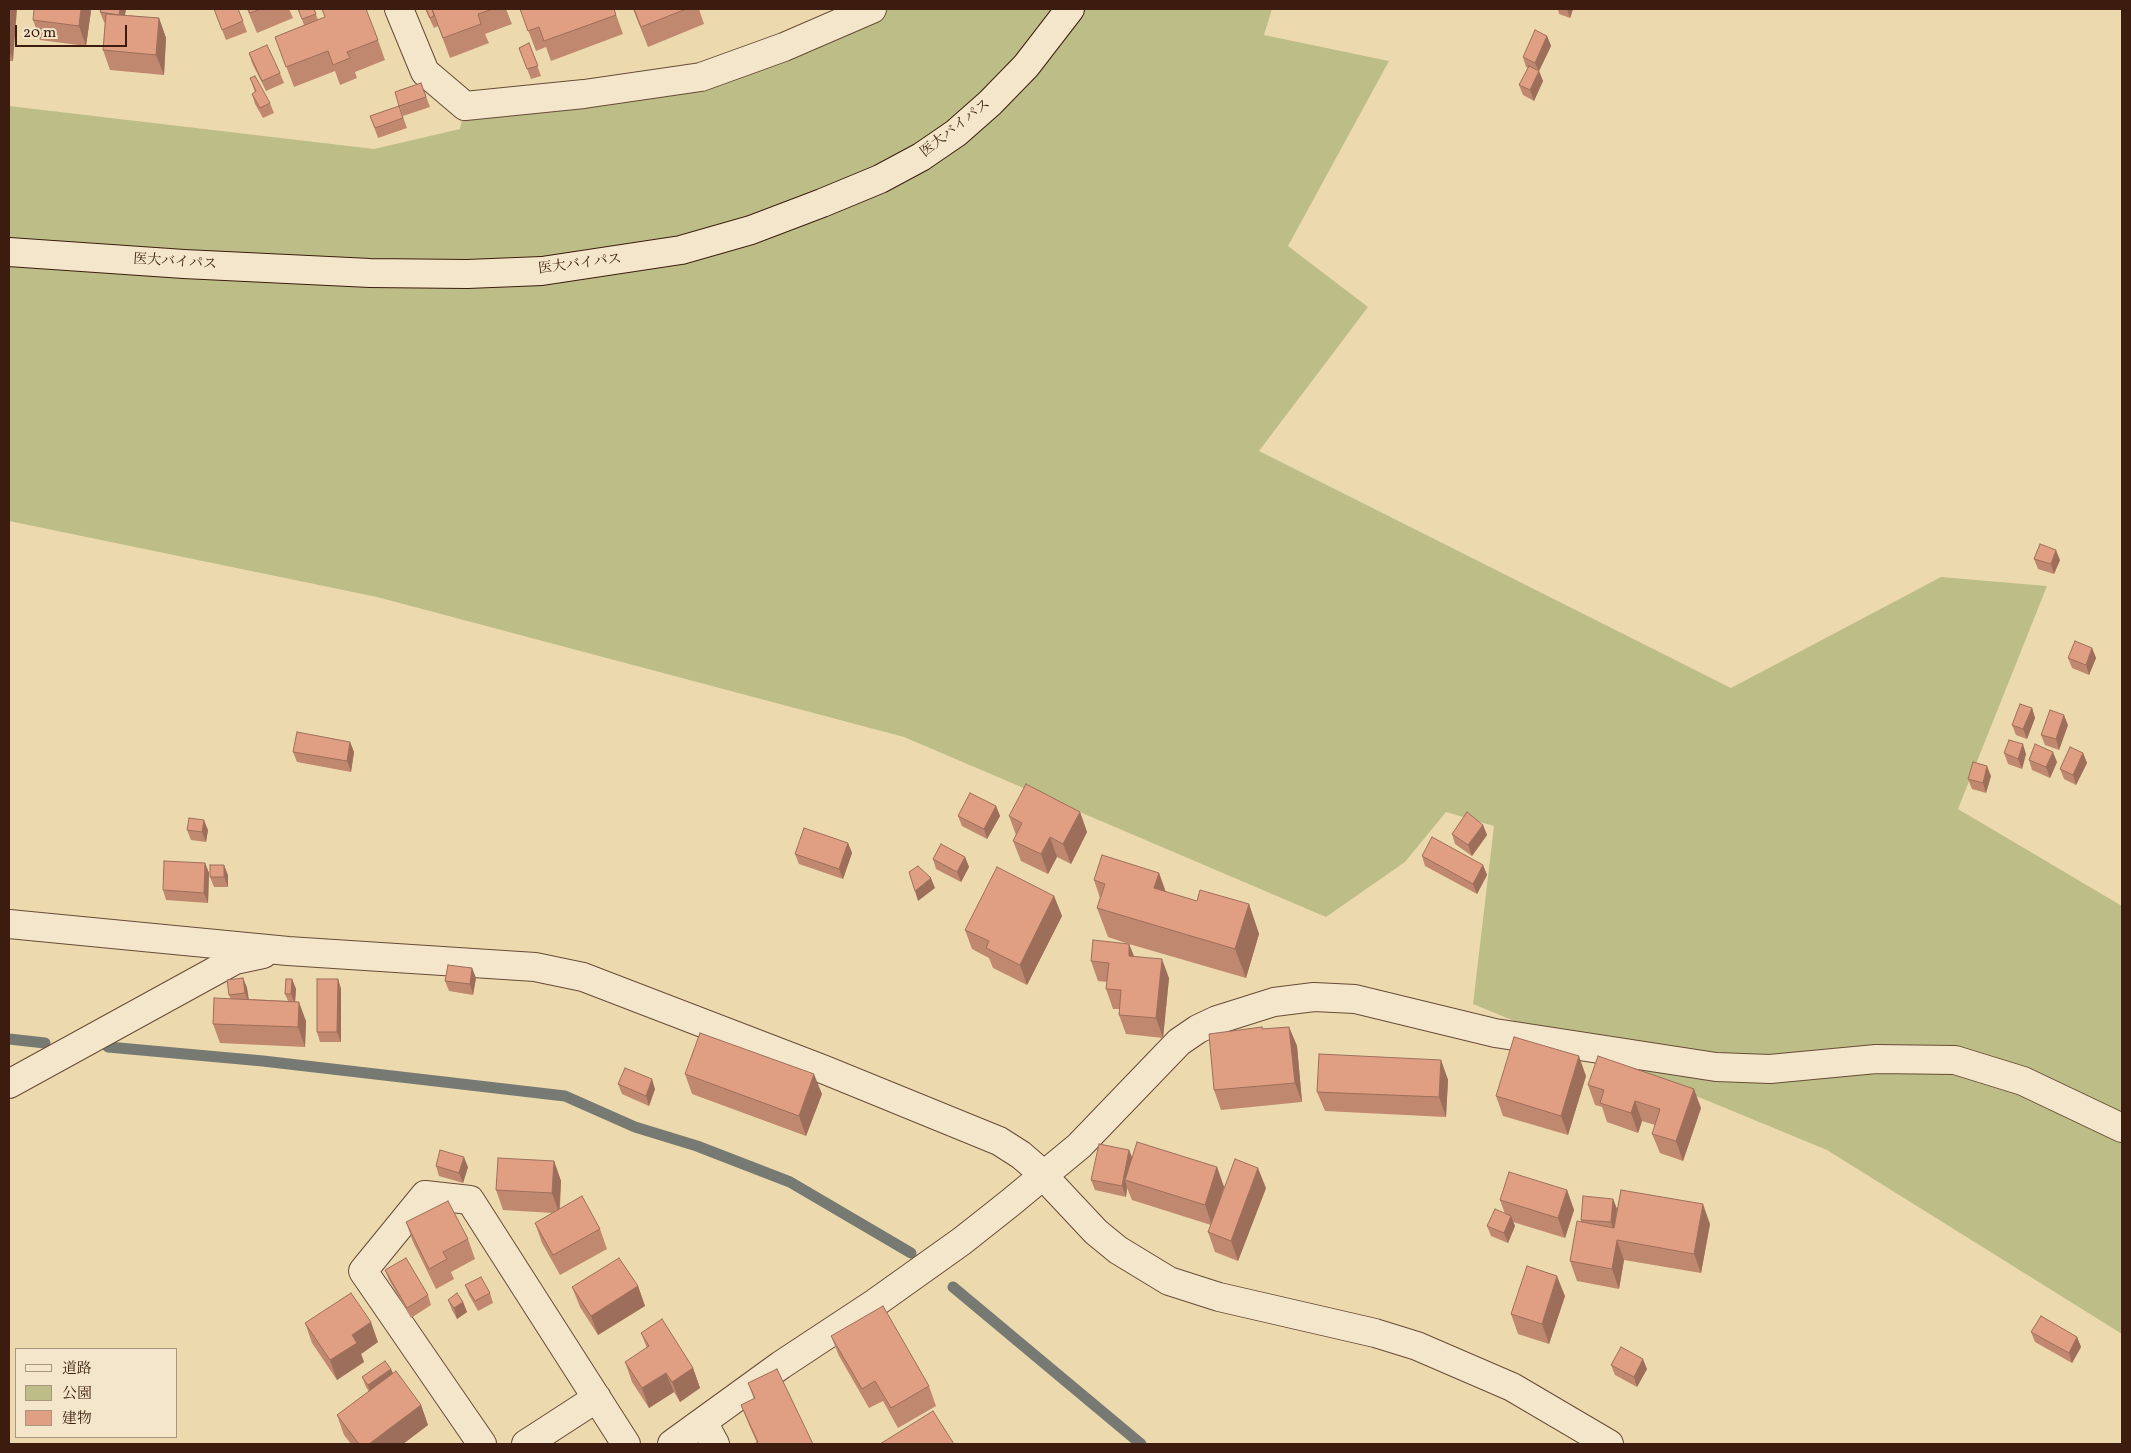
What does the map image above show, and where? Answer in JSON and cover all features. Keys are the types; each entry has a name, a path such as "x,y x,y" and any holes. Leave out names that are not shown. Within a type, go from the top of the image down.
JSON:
{"street":[{"path":"399,9 425,72 464,106 584,94 701,77 784,47 872,9"},
{"name":"医大バイパス","path":"9,252 252,268 370,273 467,274 542,271 681,250 751,230 822,203 880,179 921,157 956,133 990,104 1026,66 1070,9"},
{"path":"9,924 302,952 535,967 583,977 825,1070 999,1141 1021,1155 1111,1244 1143,1267 1169,1281 1218,1297 1374,1333 1417,1346 1512,1387 1609,1444"},
{"path":"9,1084 235,960 257,954 302,952"},
{"path":"672,1444 709,1433 781,1365 962,1241 1079,1146 1166,1054 1198,1029 1217,1020 1274,1002 1314,997 1355,999 1495,1033 1716,1067 1770,1069 1876,1059 1955,1060 2023,1081 2122,1128"},
{"path":"482,1444 363,1271 425,1195 470,1200 626,1444"},
{"path":"526,1444 597,1398"}],"green space":[{"path":"882,9 1272,9 1264,35 1389,61 1288,246 1368,307 1259,451 1731,688 1941,577 2047,586 1958,809 2122,906 2122,1334 1827,1150 1473,1004 1494,826 1446,812 1405,862 1326,917 904,737 377,597 9,521 9,106 374,149 460,129 465,106 589,98"}],"building":[{"path":"34,9 81,9 79,26 33,20"},
{"path":"101,9 120,9 119,15 100,12"},
{"path":"214,9 238,9 243,21 222,30"},
{"path":"248,9 261,9 250,13"},
{"path":"298,9 314,9 316,14 302,19"},
{"path":"322,9 366,9 378,40 347,52 350,58 333,65 328,51 286,67 275,37 325,17"},
{"path":"426,9 432,9 434,16 430,18"},
{"path":"432,9 493,9 478,14 481,24 443,38"},
{"path":"520,9 614,9 616,15 544,41 539,27 528,31"},
{"path":"634,9 686,9 641,27"},
{"path":"106,14 159,18 156,55 103,50"},
{"path":"1535,30 1547,36 1535,63 1523,57"},
{"path":"529,43 538,66 527,69 519,48"},
{"path":"267,45 280,73 262,81 249,53"},
{"path":"1529,66 1539,71 1530,90 1519,85"},
{"path":"255,76 270,103 260,108 252,94 256,91 250,78"},
{"path":"421,83 426,97 399,106 395,92"},
{"path":"399,106 403,118 375,128 370,116"},
{"path":"2040,544 2056,550 2051,564 2034,559"},
{"path":"2075,641 2092,648 2086,665 2068,658"},
{"path":"2020,704 2032,708 2023,729 2012,725"},
{"path":"2050,710 2064,715 2056,739 2041,735"},
{"path":"297,732 350,742 347,761 293,752"},
{"path":"2009,740 2023,744 2018,759 2004,753"},
{"path":"2035,744 2053,752 2046,767 2029,760"},
{"path":"2070,747 2083,753 2073,775 2060,769"},
{"path":"1973,762 1987,766 1983,783 1968,779"},
{"path":"1026,784 1080,812 1063,844 1050,837 1041,854 1013,841 1022,823 1009,816"},
{"path":"970,793 996,806 984,829 958,816"},
{"path":"1467,812 1483,825 1468,845 1452,834"},
{"path":"189,818 204,820 202,832 187,830"},
{"path":"804,828 848,843 839,869 795,854"},
{"path":"1432,837 1483,865 1473,884 1422,856"},
{"path":"941,844 965,857 957,872 933,859"},
{"path":"1102,855 1159,873 1154,888 1197,901 1200,890 1249,904 1235,949 1097,908 1105,884 1094,880"},
{"path":"164,861 205,863 204,893 163,890"},
{"path":"210,865 224,865 224,877 210,877"},
{"path":"918,866 931,878 915,891 909,872"},
{"path":"997,867 1054,896 1020,965 986,948 989,941 965,930"},
{"path":"1093,940 1129,944 1129,956 1162,959 1156,1018 1119,1015 1121,990 1106,989 1109,963 1091,961"},
{"path":"448,965 472,968 470,984 445,981"},
{"path":"243,978 245,993 229,995 227,980"},
{"path":"286,979 292,979 291,994 285,994"},
{"path":"317,979 338,979 337,1032 317,1032"},
{"path":"214,998 299,1002 298,1027 213,1024"},
{"path":"1262,1027 1262,1029 1289,1027 1295,1083 1214,1090 1209,1034"},
{"path":"700,1033 814,1074 799,1116 685,1074"},
{"path":"1514,1037 1579,1056 1561,1116 1496,1096"},
{"path":"1319,1054 1441,1060 1439,1097 1317,1092"},
{"path":"1598,1056 1694,1089 1676,1141 1652,1134 1660,1109 1635,1101 1631,1113 1600,1103 1604,1090 1588,1085"},
{"path":"625,1068 652,1079 646,1096 618,1084"},
{"path":"1137,1142 1217,1167 1205,1205 1125,1180"},
{"path":"1099,1144 1129,1150 1122,1186 1091,1180"},
{"path":"440,1150 464,1157 459,1173 436,1166"},
{"path":"498,1158 554,1161 552,1193 496,1190"},
{"path":"1235,1159 1258,1168 1231,1241 1208,1232"},
{"path":"1509,1172 1567,1190 1558,1218 1500,1200"},
{"path":"1621,1190 1703,1204 1694,1254 1617,1240 1612,1269 1570,1261 1577,1221 1614,1228"},
{"path":"582,1196 600,1229 553,1255 535,1223"},
{"path":"1583,1196 1613,1199 1611,1222 1581,1220"},
{"path":"448,1201 468,1239 443,1252 447,1259 429,1269 406,1222"},
{"path":"1495,1209 1511,1216 1504,1233 1487,1226"},
{"path":"406,1258 428,1295 407,1308 385,1270"},
{"path":"619,1258 638,1286 591,1316 572,1287"},
{"path":"1527,1266 1557,1276 1542,1324 1511,1314"},
{"path":"481,1277 490,1293 475,1301 465,1285"},
{"path":"351,1293 371,1322 352,1335 357,1343 330,1360 305,1323"},
{"path":"457,1293 463,1302 454,1308 448,1300"},
{"path":"883,1306 929,1386 891,1408 875,1381 862,1389 831,1336"},
{"path":"2041,1316 2077,1337 2069,1353 2031,1332"},
{"path":"662,1319 693,1368 672,1382 666,1373 642,1388 625,1362 649,1346 641,1333"},
{"path":"1621,1347 1643,1359 1634,1377 1611,1365"},
{"path":"385,1361 391,1369 368,1385 362,1377"},
{"path":"777,1369 813,1444 754,1444 758,1442 741,1405 755,1398 748,1383"},
{"path":"396,1371 421,1405 369,1444 359,1444 337,1415"},
{"path":"933,1411 954,1444 880,1444"}],"waterway":[{"path":"9,1039 45,1043"},
{"path":"108,1047 263,1061 565,1096 635,1127 697,1146 790,1182 911,1253"},
{"path":"953,1287 1141,1444"}]}
